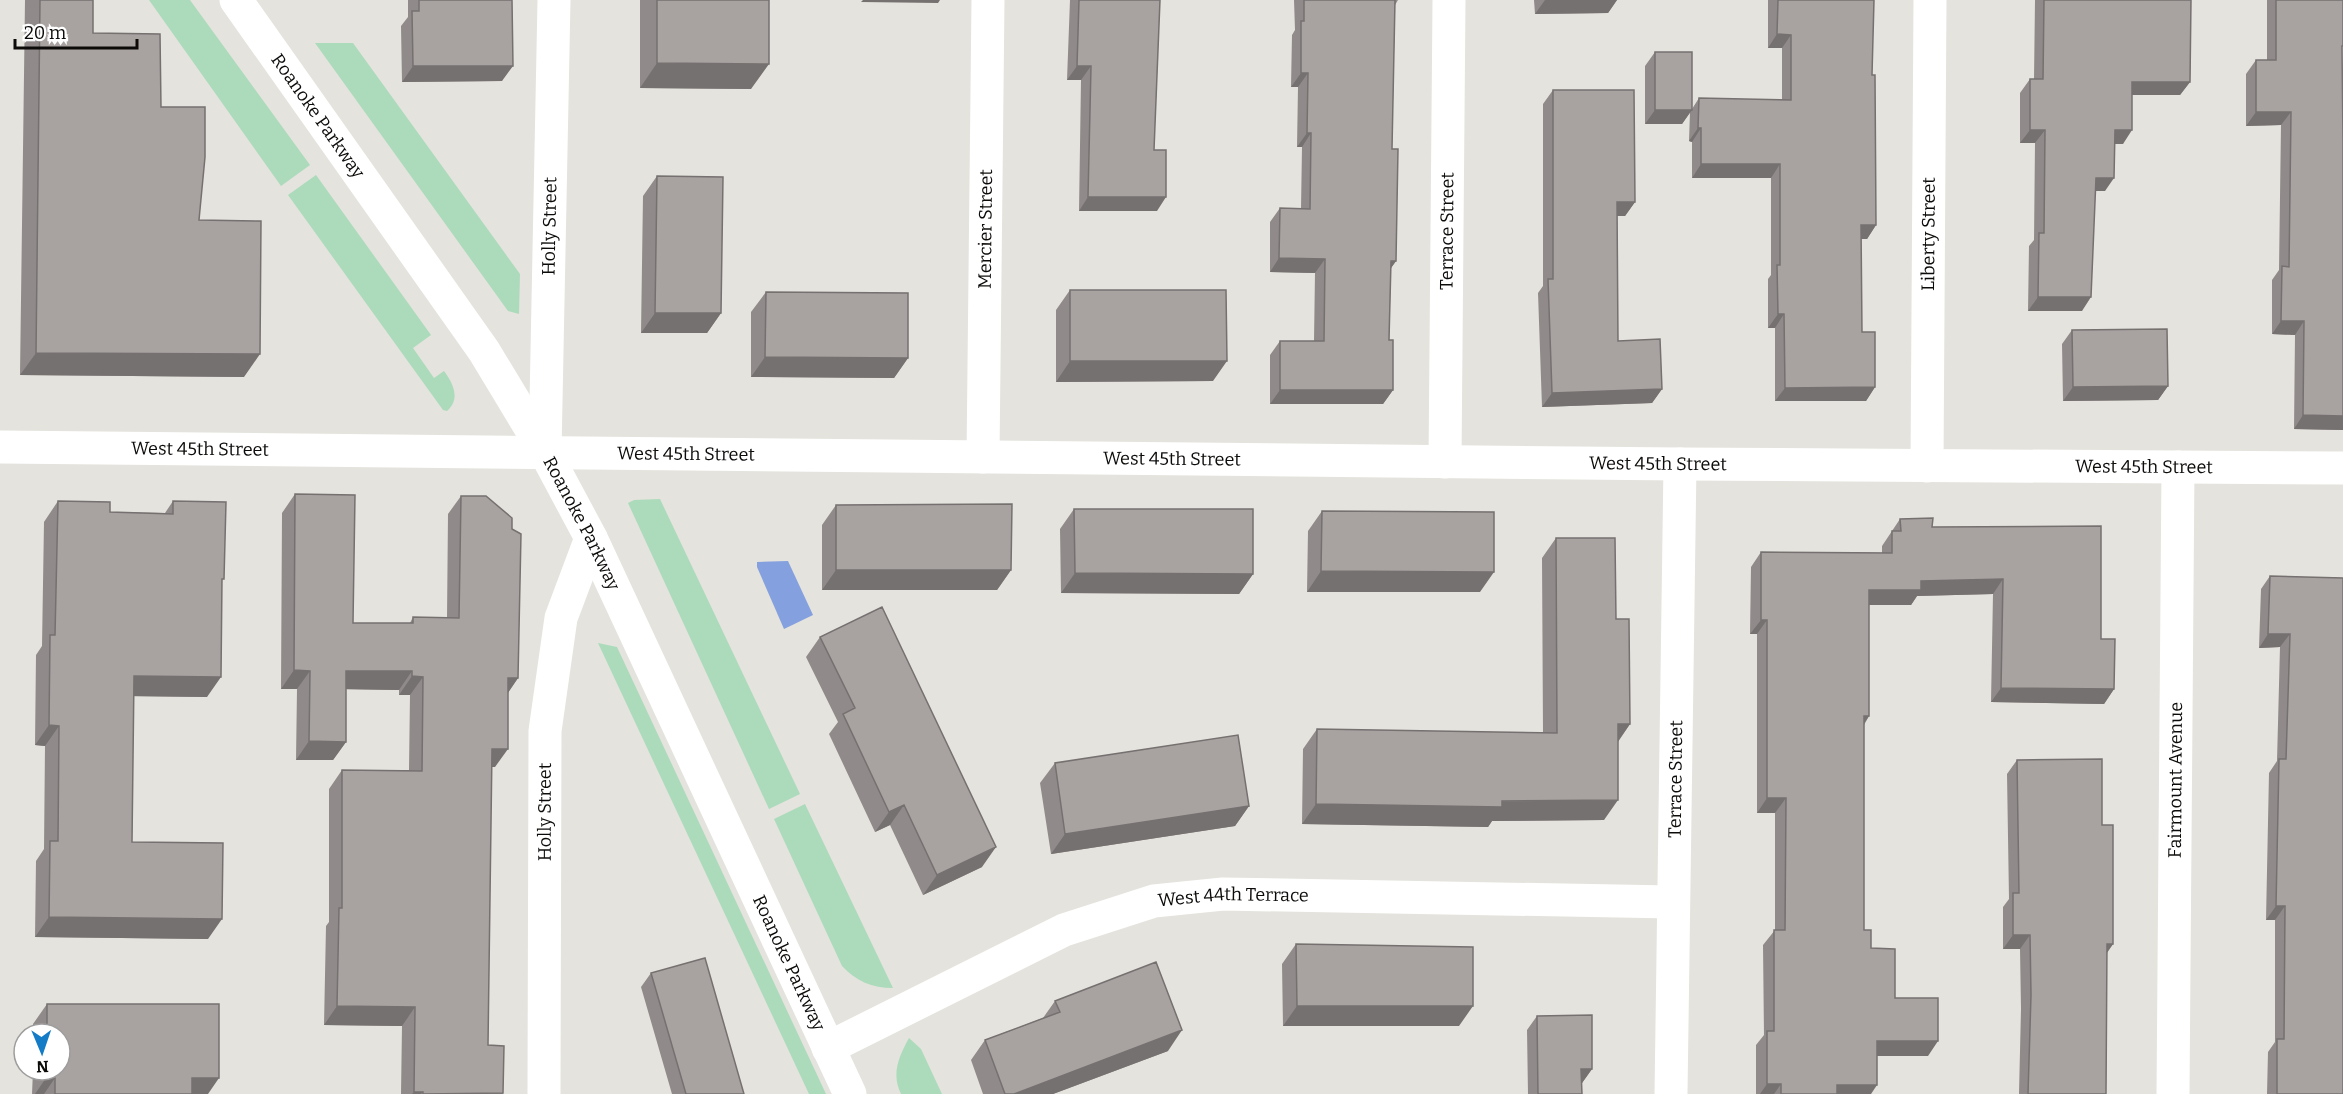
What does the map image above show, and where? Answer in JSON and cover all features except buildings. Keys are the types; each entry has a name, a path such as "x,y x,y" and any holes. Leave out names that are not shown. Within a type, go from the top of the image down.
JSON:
{"street":[{"name":"Roanoke Parkway","path":"236,0 484,351 545,452 591,538 850,1094"},
{"name":"Holly Street","path":"545,452 554,0"},
{"name":"Mercier Street","path":"982,457 988,0"},
{"name":"Terrace Street","path":"1445,462 1449,0"},
{"name":"Liberty Street","path":"1927,466 1930,0"},
{"name":"West 45th Street","path":"0,447 1445,462 2343,468"},
{"name":"Terrace Street","path":"1671,1094 1680,464"},
{"name":"Fairmount Avenue","path":"2173,1094 2178,467"},
{"name":"Holly Street","path":"544,1094 545,731 561,618 591,538"},
{"name":"West 44th Terrace","path":"828,1048 1064,930 1154,901 1223,894 1672,902"}],"green space":[{"path":"149,0 190,0 310,165 281,186"},
{"path":"315,43 353,43 520,274 519,314 508,311"},
{"path":"316,175 431,335 413,348 434,378 444,371 450,381 455,396 447,411 443,410 288,195"},
{"path":"660,499 800,794 769,809 628,503 634,500"},
{"path":"598,643 617,647 826,1094 809,1094"},
{"path":"805,804 893,988 865,983 842,966 774,819"},
{"path":"909,1038 921,1049 942,1094 901,1094 898,1087 897,1065"}],"water":[{"path":"788,561 813,615 784,629 757,567 757,562"}]}
